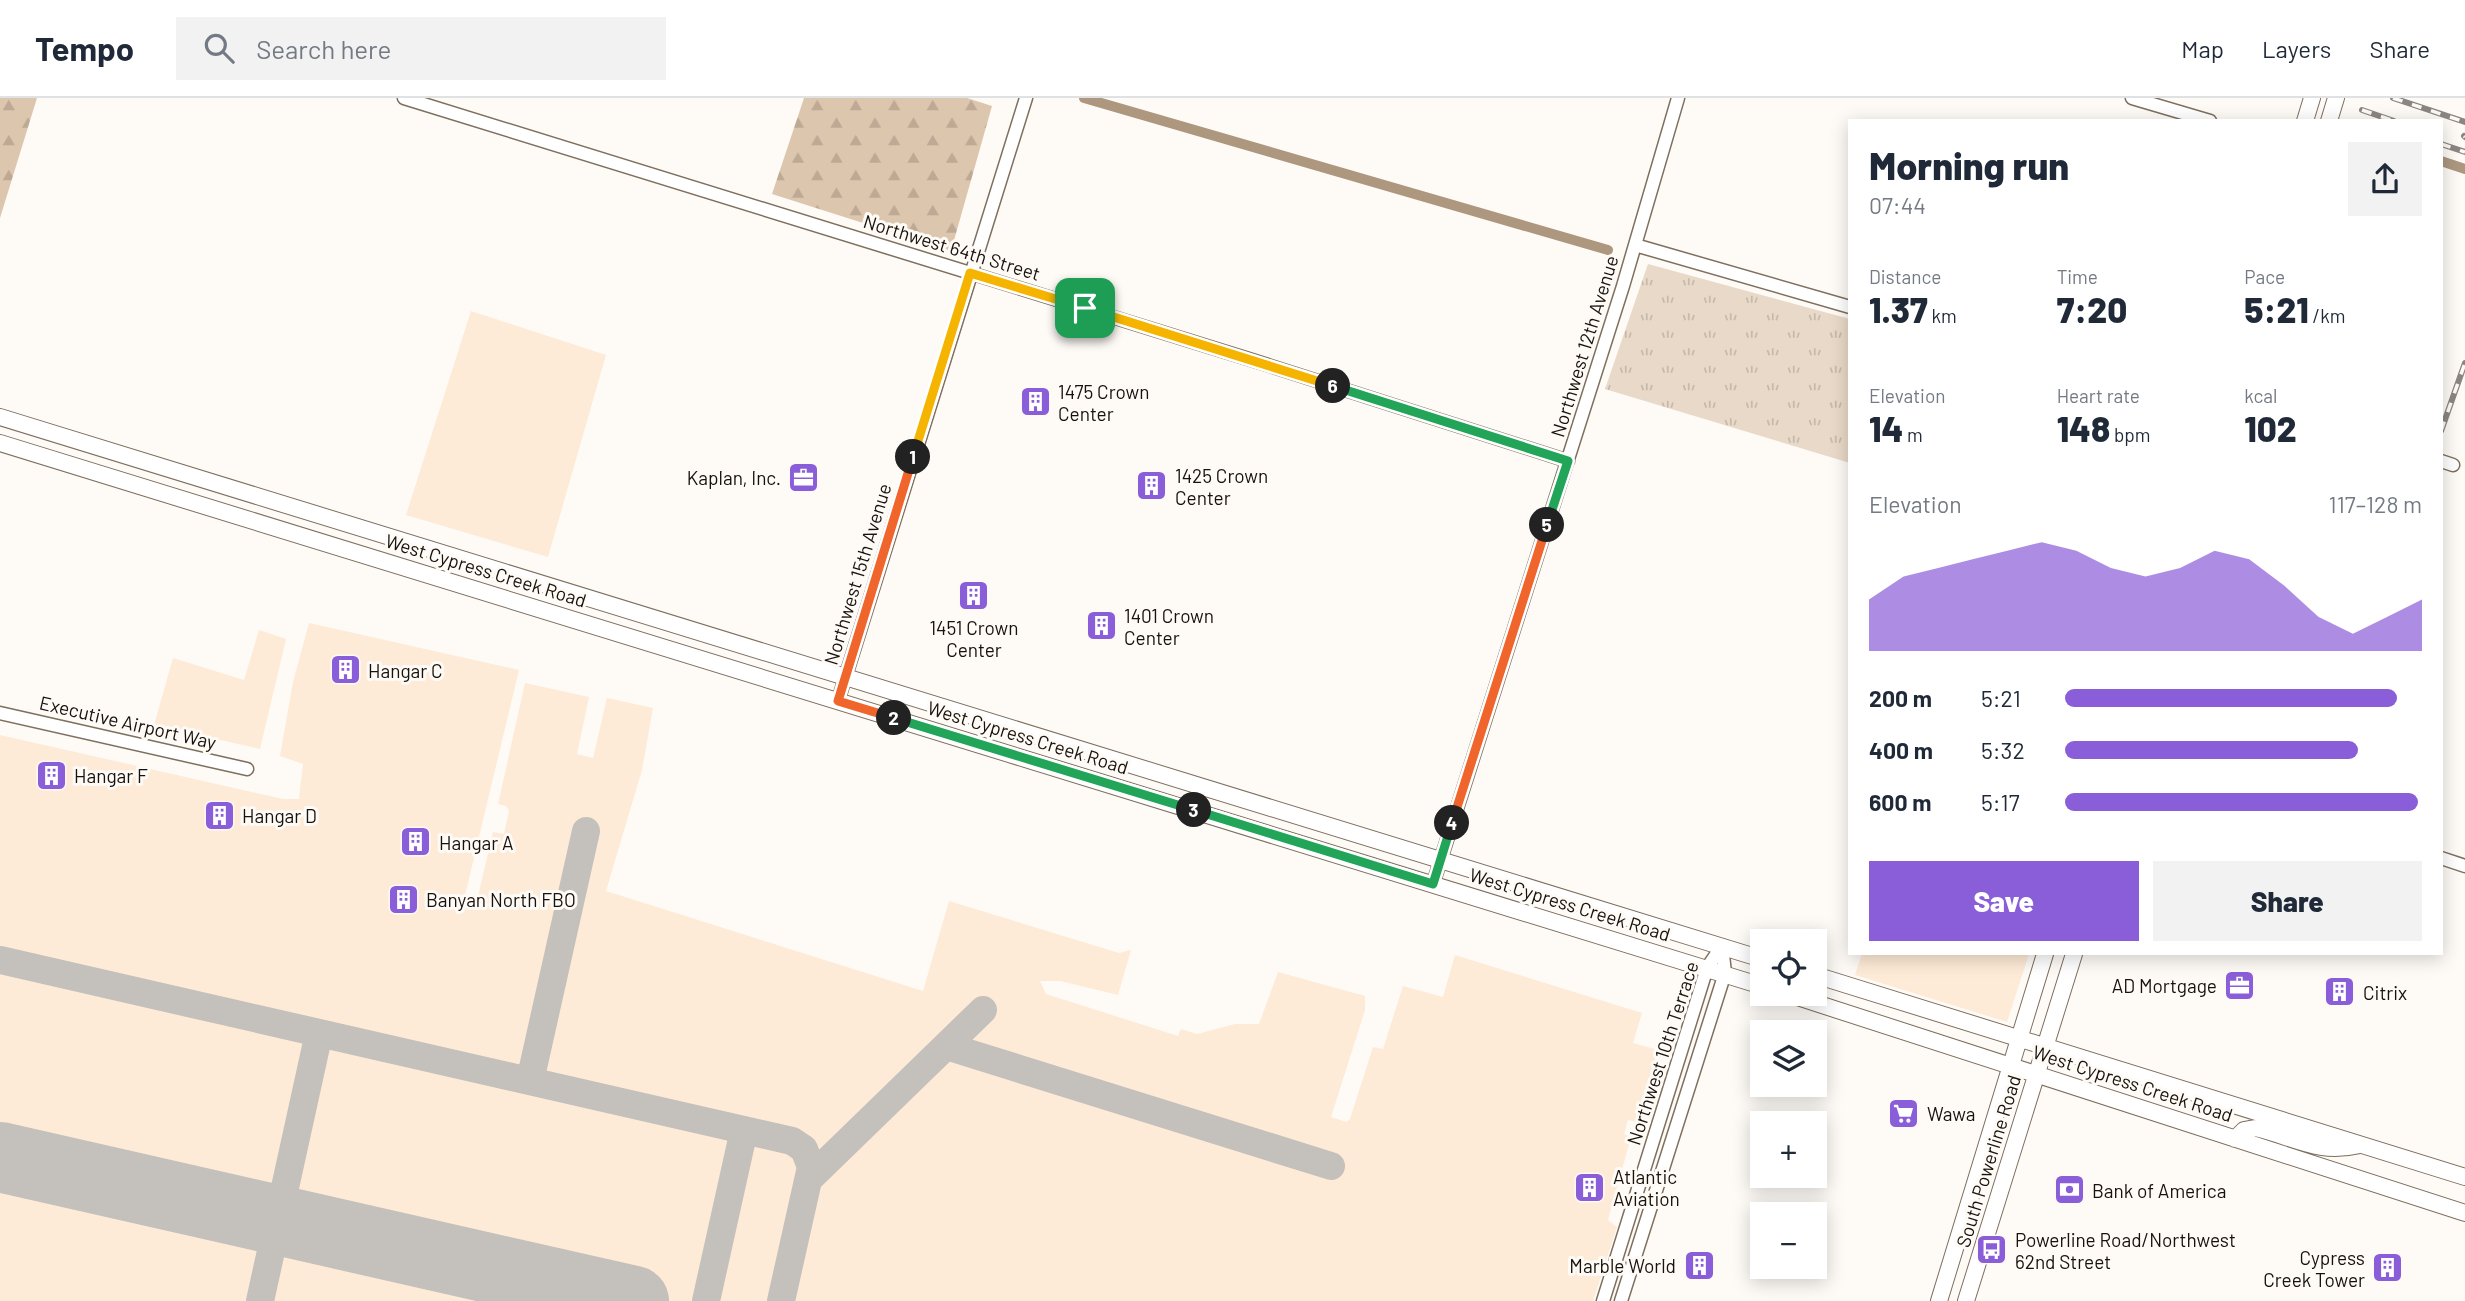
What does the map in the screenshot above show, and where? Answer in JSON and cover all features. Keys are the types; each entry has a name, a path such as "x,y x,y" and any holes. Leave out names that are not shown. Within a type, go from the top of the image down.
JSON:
{"main road":[{"path":"2306,119 2312,98"},
{"path":"2330,119 2336,98"},
{"name":"West Cypress Creek Road","path":"0,417 1750,955"},
{"name":"West Cypress Creek Road","path":"0,443 1750,982"},
{"path":"1021,757 1039,746 1063,745"},
{"name":"South Powerline Road","path":"1939,1301 2045,955"},
{"name":"South Powerline Road","path":"1966,1301 2074,955"},
{"name":"West Cypress Creek Road","path":"1827,979 2465,1177"},
{"name":"West Cypress Creek Road","path":"1826,1006 2465,1213"},
{"path":"2235,1139 2245,1130 2255,1128 2323,1149 2336,1150 2362,1144"}],"street":[{"name":"Northwest 64th Street","path":"404,98 1568,461"},
{"name":"Northwest 15th Avenue","path":"838,701 1026,98"},
{"name":"Northwest 12th Avenue","path":"1433,884 1568,461 1678,98"},
{"path":"2132,98 2203,119"},
{"path":"1635,245 1848,306"},
{"name":"Executive Airport Way","path":"0,713 247,769"},
{"path":"2443,859 2465,866"},
{"name":"Northwest 10th Terrace","path":"1603,1301 1707,968 1722,946"},
{"name":"Northwest 10th Terrace","path":"1621,1301 1725,974 1722,946"},
{"path":"1630,1216 1647,1220"}],"shaded area":[{"path":"471,311 606,355 548,557 406,515"},
{"path":"309,623 519,670 462,908 472,910 476,905 493,832 504,834 509,811 506,806 498,804 525,683 589,697 577,754 593,758 607,698 653,708 642,770 606,891 923,991 949,901 1119,953 1131,950 1118,995 1060,981 1040,981 1046,994 1178,1036 1181,1029 1197,1034 1235,1024 1259,1024 1278,972 1365,996 1365,1010 1331,1117 1346,1122 1350,1119 1373,1047 1383,1049 1403,986 1443,997 1455,955 1642,1013 1633,1043 1658,1050 1636,1122 1628,1120 1624,1134 1631,1137 1608,1220 1617,1227 1593,1301 0,1301 0,735 283,799 299,799 303,764 280,756 293,682"},
{"path":"259,630 286,639 260,749 154,725 173,658 244,680"},
{"path":"1862,955 2029,955 2007,1022 1855,975"}],"green space":[{"path":"0,98 37,98 0,218"},
{"path":"804,98 967,98 992,106 951,251 772,194"},
{"path":"1648,264 1848,318 1848,462 1605,389"}],"waterway":[{"path":"1084,98 1608,250"},
{"path":"2443,162 2465,169"}],"taxiway":[{"path":"530,1081 586,831"},
{"path":"0,960 792,1141 804,1149 811,1167 781,1301"},
{"path":"810,1178 983,1010"},
{"path":"260,1301 319,1033"},
{"path":"946,1046 1331,1166"},
{"path":"706,1301 744,1130"}],"runway":[{"path":"0,1157 634,1301"}],"railway":[{"path":"2393,98 2465,122"},
{"path":"2362,110 2388,119"},
{"path":"2443,145 2465,152"},
{"path":"2443,425 2465,363"}],"place":[{"name":"1475 Crown Center","path":"1035,402"},
{"name":"Kaplan, Inc.","path":"804,477"},
{"name":"1425 Crown Center","path":"1152,486"},
{"name":"1451 Crown Center","path":"974,596"},
{"name":"1401 Crown Center","path":"1101,626"},
{"name":"Hangar C","path":"345,670"},
{"name":"Hangar F","path":"51,775"},
{"name":"Hangar D","path":"219,815"},
{"name":"Hangar A","path":"416,842"},
{"name":"Banyan North FBO","path":"403,899"},
{"name":"AD Mortgage","path":"2240,985"},
{"name":"Citrix","path":"2340,992"},
{"name":"Wawa","path":"1904,1113"},
{"name":"Atlantic Aviation","path":"1590,1187"},
{"name":"Bank of America","path":"2069,1190"},
{"name":"Powerline Road/Northwest 62nd Street","path":"1992,1250"},
{"name":"Marble World","path":"1699,1265"},
{"name":"Cypress Creek Tower","path":"2388,1268"}],"route":[{"path":"970,273 1085,308 1568,461 1433,884 838,701 970,273"}]}
